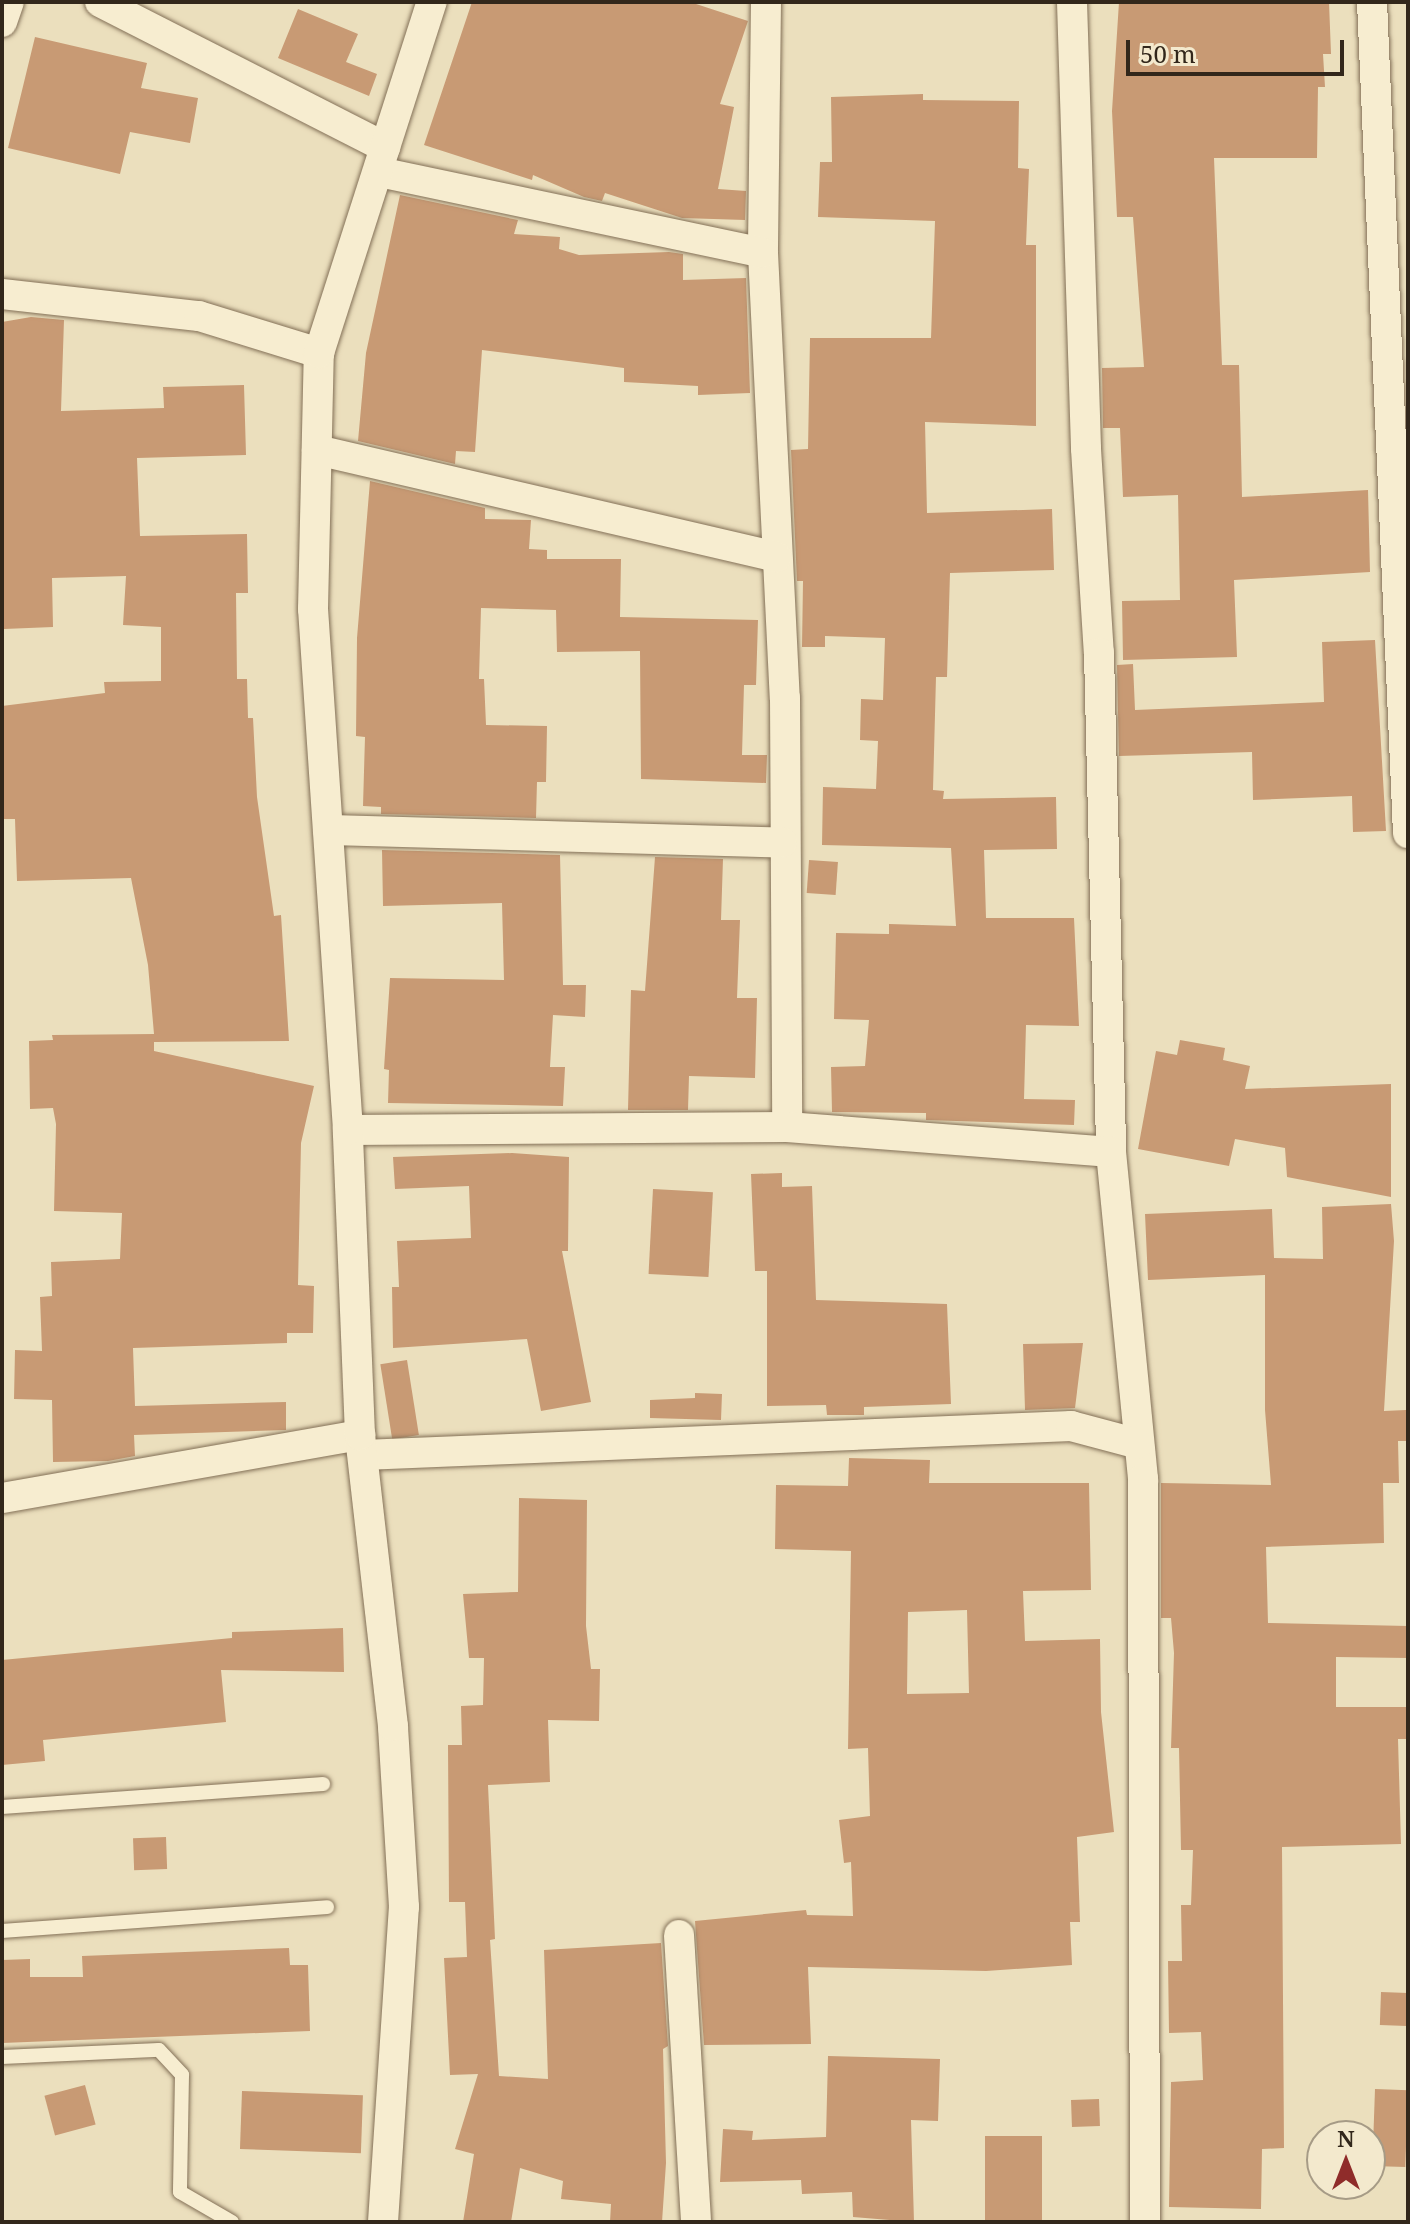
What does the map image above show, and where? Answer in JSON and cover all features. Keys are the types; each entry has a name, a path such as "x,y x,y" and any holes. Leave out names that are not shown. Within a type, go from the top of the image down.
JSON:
{"street":[{"path":"2,22 9,2"},
{"path":"100,2 382,160 763,253"},
{"path":"383,2222 404,1907 393,1726 362,1445 348,1130 313,609 319,353 432,2"},
{"path":"766,2 763,253 785,698 782,843 787,1127"},
{"path":"1072,2 1086,449 1099,653 1111,1152 1143,1479 1148,1882 1145,2222"},
{"path":"1372,2 1408,833"},
{"path":"2,294 199,316 319,353"},
{"path":"317,450 777,557"},
{"path":"328,830 782,843"},
{"path":"348,1130 787,1127 1111,1152"},
{"path":"2,1498 362,1445 1071,1426 1138,1444"},
{"path":"679,1935 696,2222"}],"lane":[{"path":"2,1807 323,1784"},
{"path":"2,1931 327,1907"},
{"path":"2,2057 159,2050 182,2075 180,2192 232,2222"}],"building":[{"path":"472,2 690,2 748,21 720,104 734,107 718,189 746,191 745,220 682,218 605,193 602,201 584,197 533,175 532,180 424,145"},
{"path":"1119,2 1329,2 1331,54 1323,54 1325,87 1318,87 1317,158 1214,158 1222,365 1239,365 1242,497 1368,490 1370,572 1234,580 1237,657 1123,660 1122,601 1180,600 1178,495 1123,497 1120,428 1103,428 1102,368 1144,367 1133,217 1117,217 1112,111"},
{"path":"298,9 358,34 346,62 377,74 369,96 278,58"},
{"path":"35,37 147,63 141,88 198,98 190,143 130,132 120,174 8,148"},
{"path":"923,94 923,100 1019,101 1018,168 1029,169 1026,245 1036,245 1036,426 925,422 927,513 1052,509 1054,570 950,573 947,677 936,677 933,790 944,791 943,799 1056,797 1057,849 984,850 986,918 1074,918 1079,1026 1026,1025 1024,1099 1075,1100 1074,1125 926,1120 926,1113 832,1112 831,1067 865,1066 869,1020 834,1019 836,933 889,934 889,924 956,926 951,848 822,845 823,787 876,789 878,741 860,740 861,699 883,700 885,638 825,636 825,647 802,647 803,581 797,581 791,450 808,449 810,338 931,338 935,221 818,217 820,162 832,162 831,97"},
{"path":"400,195 518,220 514,234 560,237 559,249 579,255 683,254 683,280 746,278 750,393 698,395 698,386 624,382 624,368 482,350 475,452 456,451 455,464 358,441 366,353"},
{"path":"31,317 64,320 61,411 164,408 163,387 244,385 246,455 137,458 140,536 247,534 248,593 236,593 237,679 247,679 248,718 253,718 257,797 274,916 281,915 289,1041 154,1042 154,1051 314,1086 301,1143 298,1285 314,1286 313,1333 287,1333 287,1343 133,1348 135,1406 286,1402 286,1430 134,1435 135,1456 108,1461 53,1462 52,1400 14,1399 15,1350 42,1351 40,1297 52,1296 51,1262 120,1259 122,1213 54,1211 56,1124 53,1108 30,1109 29,1041 53,1040 52,1035 154,1034 148,965 131,878 17,881 15,819 2,819 2,706 105,693 104,682 161,681 161,627 123,625 126,576 52,578 53,627 4,629 2,322"},
{"path":"370,481 485,508 485,519 531,520 529,549 547,550 547,559 621,559 620,617 758,620 756,685 744,685 742,755 767,755 766,783 641,779 640,651 557,652 556,610 481,608 479,679 484,679 486,725 547,726 546,782 537,782 536,818 381,814 381,807 363,806 365,737 356,736 357,638"},
{"path":"1375,640 1386,831 1353,832 1352,796 1253,800 1252,752 1119,756 1117,665 1133,664 1135,710 1324,702 1322,642"},
{"path":"382,850 560,855 563,985 586,985 585,1017 553,1015 550,1067 565,1067 563,1106 388,1103 389,1070 384,1069 390,978 504,980 502,903 383,906"},
{"path":"655,857 723,859 721,920 740,920 737,998 757,998 755,1078 689,1076 688,1110 628,1110 631,990 645,991"},
{"path":"809,860 838,862 836,895 807,893"},
{"path":"1180,1040 1225,1048 1223,1060 1250,1066 1245,1089 1391,1084 1391,1197 1287,1177 1285,1148 1235,1139 1229,1166 1138,1149 1156,1051 1177,1055"},
{"path":"512,1153 569,1157 568,1251 562,1251 591,1402 541,1411 527,1339 393,1348 392,1287 399,1287 397,1241 471,1238 469,1186 395,1189 393,1157"},
{"path":"782,1173 782,1187 812,1186 816,1300 947,1304 951,1404 864,1407 864,1415 827,1415 826,1405 767,1406 767,1271 755,1271 751,1174"},
{"path":"653,1189 713,1192 708,1277 649,1274"},
{"path":"1391,1204 1394,1241 1384,1411 1406,1410 1406,1441 1398,1441 1399,1483 1383,1483 1384,1543 1266,1547 1268,1623 1408,1626 1408,1658 1336,1657 1336,1707 1408,1707 1408,1739 1398,1739 1401,1844 1282,1847 1284,2148 1262,2149 1261,2209 1169,2207 1171,2082 1203,2080 1201,2032 1169,2033 1168,1961 1182,1961 1181,1905 1191,1905 1193,1850 1181,1850 1179,1748 1171,1748 1174,1653 1171,1618 1161,1618 1161,1483 1271,1485 1265,1410 1265,1275 1148,1280 1145,1214 1272,1209 1274,1258 1323,1259 1322,1207"},
{"path":"1083,1343 1075,1408 1025,1410 1023,1344"},
{"path":"407,1360 419,1435 392,1439 380,1364"},
{"path":"695,1393 722,1394 721,1420 650,1418 650,1400 695,1398"},
{"path":"849,1458 930,1460 929,1483 1089,1483 1091,1590 1023,1591 1025,1641 1100,1639 1101,1712 1114,1832 1077,1837 1080,1922 1070,1922 1072,1965 986,1971 808,1967 811,2044 704,2045 695,1921 806,1910 807,1915 853,1916 851,1862 844,1863 839,1820 870,1816 868,1748 848,1749 851,1551 775,1549 776,1485 848,1486","holes":["967,1610 969,1693 907,1694 908,1612"]},
{"path":"519,1498 587,1500 586,1626 591,1669 600,1669 599,1721 548,1720 550,1782 488,1785 495,1939 490,1940 499,2076 548,2079 544,1950 661,1943 668,2046 663,2049 666,2163 662,2222 610,2222 611,2204 561,2199 563,2181 520,2168 511,2222 463,2222 474,2154 455,2149 478,2074 450,2075 444,1958 467,1957 465,1902 449,1902 448,1745 462,1745 461,1706 483,1705 484,1658 469,1658 463,1594 518,1592"},
{"path":"343,1628 344,1672 221,1670 226,1722 43,1740 45,1761 2,1765 2,1660 232,1638 232,1632"},
{"path":"166,1837 167,1869 134,1870 133,1838"},
{"path":"289,1948 290,1965 308,1965 310,2031 2,2043 2,1960 30,1959 30,1977 83,1977 82,1956"},
{"path":"1381,1992 1408,1993 1407,2026 1380,2025"},
{"path":"828,2056 940,2059 938,2121 911,2120 914,2222 853,2217 852,2192 802,2194 801,2180 720,2182 723,2129 753,2131 752,2140 826,2137"},
{"path":"85,2085 96,2125 55,2135 44,2096"},
{"path":"1375,2089 1408,2090 1405,2167 1386,2166 1386,2120 1374,2120"},
{"path":"242,2091 363,2095 361,2153 240,2149"},
{"path":"1099,2099 1100,2126 1072,2127 1071,2100"},
{"path":"985,2136 1042,2136 1042,2222 985,2222"}]}
